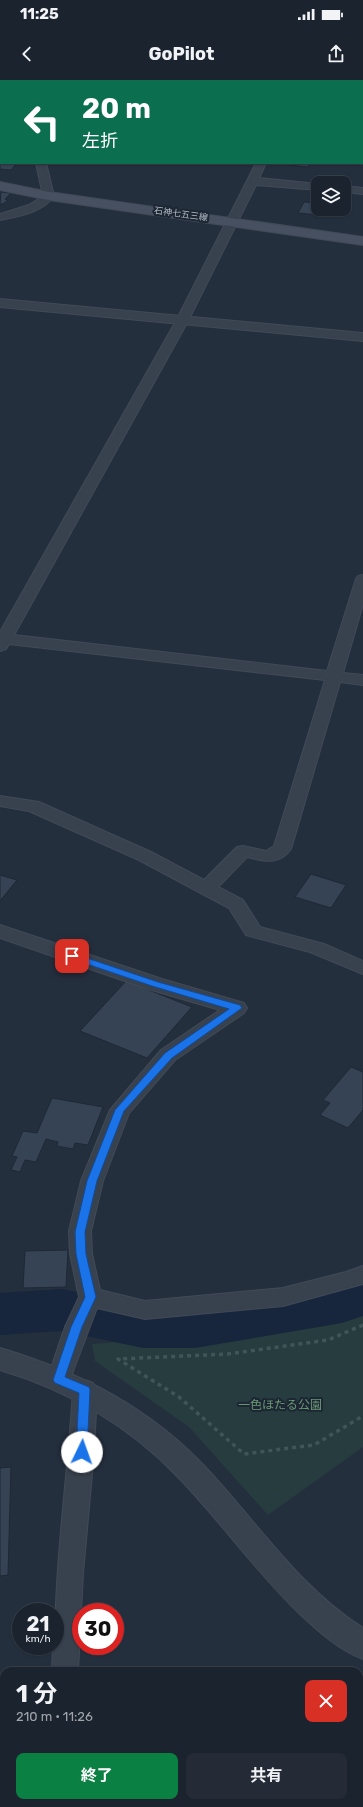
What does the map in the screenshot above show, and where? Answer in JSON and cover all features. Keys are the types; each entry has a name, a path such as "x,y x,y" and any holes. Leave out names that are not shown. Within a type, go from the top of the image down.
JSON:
{"main road":[{"name":"石神七五三線","path":"0,186 49,196 363,241"}],"street":[{"path":"0,217 39,205 49,196 41,164"},
{"path":"260,164 230,221 182,321 1,641 363,680"},
{"path":"251,181 311,186"},
{"path":"351,190 363,191"},
{"path":"0,304 363,336"},
{"path":"205,889 243,851 269,857 282,849 363,579"},
{"path":"0,802 33,806 145,856 236,904 253,932 317,948 363,968"},
{"path":"0,931 155,984 237,1008 168,1056 120,1110 92,1181 80,1232 81,1254 90,1297 77,1327 59,1380"},
{"path":"90,1297 145,1310 283,1297 351,1280 363,1275"},
{"path":"0,1359 31,1368 85,1390 127,1417 165,1446 207,1490 283,1577 345,1635 363,1646"},
{"path":"65,1667 70,1573 82,1452 85,1390"}],"path":[{"path":"363,1325 328,1340 228,1354 118,1359 179,1397 244,1454 314,1445 363,1416"}],"green space":[{"name":"一色ほたる公園","path":"363,1304 363,1447 268,1515 189,1427 95,1361 92,1344 198,1336"}],"building":[{"path":"0,164 16,164 11,170 0,169"},
{"path":"290,164 310,164 308,167"},
{"path":"1,192 11,193 5,199 8,200 3,204 0,204"},
{"path":"304,202 311,202 311,214 298,213"},
{"path":"311,874 346,885 331,908 295,897"},
{"path":"0,875 17,880 0,901"},
{"path":"126,981 192,1007 147,1058 80,1031"},
{"path":"351,1067 363,1072 363,1110 348,1128 320,1115 330,1103 323,1100"},
{"path":"52,1098 103,1107 88,1145 75,1143 73,1149 57,1146 58,1142 46,1139 36,1162 25,1160 20,1172 11,1170 17,1157 12,1156 23,1131 37,1133"},
{"path":"68,1250 66,1287 23,1288 25,1251"},
{"path":"11,1467 8,1575 0,1576 0,1468"}],"waterway":[{"path":"0,1314 62,1310 143,1327 195,1327 342,1302 363,1295"}],"route":[{"path":"72,956 155,984 237,1008 168,1056 120,1110 92,1181 80,1232 81,1254 90,1297 77,1327 59,1380 85,1390 82,1452"}]}
